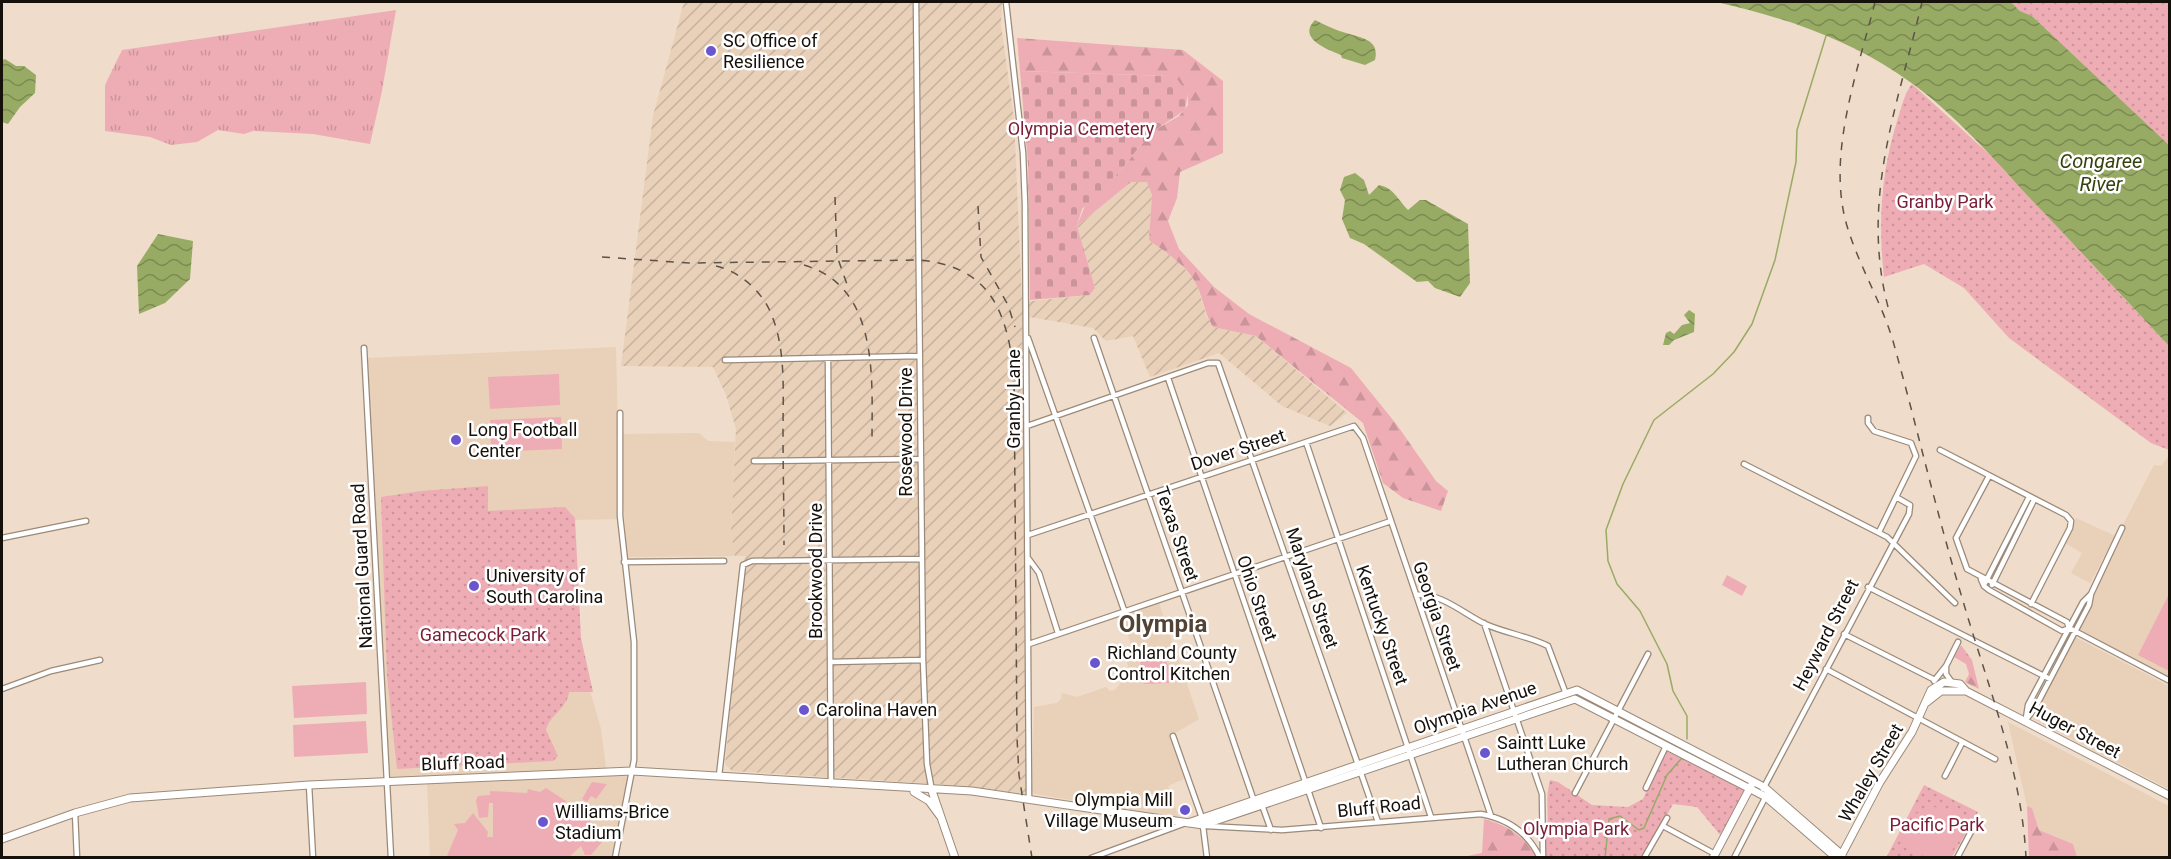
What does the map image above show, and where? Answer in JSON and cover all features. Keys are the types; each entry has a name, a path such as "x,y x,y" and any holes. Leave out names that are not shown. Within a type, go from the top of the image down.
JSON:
{"main road":[{"path":"1931,690 1948,681 1960,684 1966,691"},
{"name":"Whaley Street","path":"1843,857 1880,782 1918,719 1931,690"},
{"name":"Olympia Avenue","path":"1202,822 1308,790 1359,772 1410,750 1581,691 1753,781 1765,792"},
{"path":"1927,702 1941,691 1966,691"},
{"name":"Huger Street","path":"1966,691 2169,796"},
{"path":"1567,696 1584,702 1749,788 1765,792 1832,854 1843,857"},
{"name":"Olympia Avenue","path":"1183,824 1225,818 1305,781 1357,763 1410,750"},
{"name":"Bluff Road","path":"2,839 75,813 127,799 309,785 632,771 932,791 972,791 1029,798 1183,824"},
{"path":"1714,856 1753,781"},
{"path":"906,789 924,796 941,818"},
{"name":"Rosewood Drive","path":"932,791 955,858"}],"street":[{"name":"Rosewood Drive","path":"916,2 923,660 927,764 932,791"},
{"name":"Granby Lane","path":"1006,2 1023,153 1027,336 1029,798"},
{"path":"1027,336 1124,610"},
{"name":"Texas Street","path":"1094,338 1257,804 1271,830"},
{"name":"National Guard Road","path":"364,348 391,858"},
{"path":"725,360 920,357"},
{"name":"Brookwood Drive","path":"828,358 831,784"},
{"name":"Maryland Street","path":"1168,378 1208,363 1218,363 1378,822"},
{"path":"1027,426 1168,378"},
{"name":"Ohio Street","path":"1168,378 1321,828"},
{"path":"615,858 632,771 634,642 620,516 620,413"},
{"path":"1868,418 1868,423 1875,431 1898,437 1914,446 1915,462 1879,532"},
{"name":"Dover Street","path":"1028,535 1354,426"},
{"name":"Georgia Street","path":"1354,426 1363,438 1491,816"},
{"name":"Kentucky Street","path":"1306,442 1431,817"},
{"path":"1940,450 2066,515 2071,521 2070,528 2031,604"},
{"path":"754,461 921,459"},
{"path":"1744,464 1879,532 1893,542 1955,603"},
{"path":"1989,476 1956,538 1967,569 1984,582 1989,590 2062,630 2069,628 2169,681"},
{"name":"Heyward Street","path":"1734,858 1826,669 1910,509 1906,502 1896,497"},
{"path":"1984,582 2031,498"},
{"path":"1989,590 2031,498"},
{"path":"2,538 86,521"},
{"path":"1029,644 1390,521"},
{"path":"2025,721 2075,631 2122,528"},
{"path":"1028,558 1039,573 1058,633"},
{"path":"719,776 740,575 743,565 752,561 922,559"},
{"path":"624,562 724,561"},
{"path":"1984,582 1993,584 2067,622 2069,628"},
{"path":"1868,587 2050,679"},
{"path":"1416,595 1424,594 1455,606 1484,623 1548,646 1567,696"},
{"path":"2025,721 2028,705 2083,602 2091,594"},
{"path":"1484,623 1542,794 1545,812 1542,858"},
{"path":"1844,634 1935,680"},
{"name":"Whaley Street","path":"1931,690 1958,642"},
{"path":"1575,793 1648,654"},
{"path":"2,689 51,671 100,660"},
{"path":"830,662 923,660"},
{"path":"1943,668 1952,690"},
{"path":"1826,669 1995,759"},
{"path":"1173,736 1202,822 1207,858"},
{"path":"1945,776 1962,743"},
{"path":"1646,788 1666,746"},
{"path":"309,785 313,858"},
{"path":"75,813 77,858"},
{"name":"Bluff Road","path":"1202,822 1227,827 1271,830 1321,828 1431,817 1491,816 1518,828 1542,858"},
{"path":"1225,818 1227,827"},
{"path":"1644,858 1667,818"},
{"name":"Olympia Avenue","path":"1091,858 1183,824"},
{"path":"1957,858 1974,825"},
{"path":"1663,826 1714,856"}],"shaded area":[{"path":"684,2 1002,2 1001,25 1014,119 1022,302 1090,295 1095,288 1077,226 1131,182 1148,182 1152,195 1149,240 1179,262 1196,283 1207,317 1213,327 1256,336 1347,413 1330,426 1282,406 1219,353 1150,377 1133,336 1106,341 1093,328 1030,317 1022,322 1026,794 937,784 732,771 725,764 745,556 735,556 731,532 736,429 726,395 713,367 621,366 653,116"},
{"name":"University of South Carolina","path":"616,347 620,519 569,520 584,670 601,729 607,775 632,776 616,857 430,857 427,782 388,782 364,358"},
{"path":"699,433 708,441 735,442 731,532 735,556 627,557 622,481 623,434"},
{"path":"2169,456 2169,681 2069,629 2154,465 2161,466"},
{"path":"2076,518 2115,536 2090,583 2071,573 2082,553 2065,543"},
{"path":"1159,603 1199,719 1170,736 1184,779 1168,786 1179,818 1035,794 1032,792 1034,707 1057,703 1062,693 1077,697 1106,687 1110,691 1115,690 1130,671 1123,651 1132,648 1124,623 1131,620 1133,611"},
{"path":"2075,637 2169,686 2169,789 2033,719"},
{"path":"2008,722 2169,806 2169,857 2077,857 2072,844 2039,830 2032,808 2027,806"}],"green space":[{"path":"2011,2 2169,2 2169,145 2032,16 2020,11"},
{"path":"396,10 370,144 313,134 253,131 244,134 218,130 197,142 171,145 150,137 105,131 105,85 122,50"},
{"path":"1017,38 1183,50 1223,81 1223,153 1180,172 1177,198 1168,221 1179,249 1214,287 1249,314 1351,368 1397,425 1436,481 1448,491 1441,511 1403,498 1383,483 1363,423 1256,336 1213,327 1198,287 1191,276 1174,259 1149,240 1152,195 1147,182 1131,182 1077,226 1086,203 1121,170 1157,129 1179,116 1188,105 1188,94 1169,76 1020,71"},
{"name":"Olympia Cemetery","path":"1020,71 1169,76 1178,80 1188,94 1185,110 1157,129 1082,209 1077,226 1095,288 1090,295 1030,300 1028,164"},
{"name":"Granby Park","path":"1912,84 1989,154 2169,346 2169,450 2151,443 2009,338 1964,288 1924,264 1884,277 1881,236 1882,197 1892,138 1905,96"},
{"path":"559,374 560,405 490,409 488,377"},
{"path":"561,417 562,449 491,452 490,420"},
{"name":"Gamecock Park","path":"488,486 488,511 565,507 575,518 581,638 593,692 569,692 565,703 548,724 546,730 558,756 553,761 397,769 387,676 381,497 421,491"},
{"path":"1727,575 1747,586 1742,596 1722,585"},
{"path":"2169,594 2169,671 2138,655"},
{"path":"1961,645 1972,660 1979,689 1965,682 1969,674 1966,664 1954,657"},
{"path":"1141,651 1165,659 1169,668 1169,683 1144,684 1140,681"},
{"path":"366,682 367,714 294,718 292,686"},
{"path":"366,721 368,753 294,757 293,725"},
{"name":"Olympia Park","path":"1666,748 1745,789 1721,836 1697,807 1673,804 1644,857 1545,857 1550,780 1558,782 1592,805 1628,807 1643,799 1661,760 1666,755 1664,751"},
{"path":"592,782 607,784 596,799 591,796 587,802 582,799"},
{"name":"Pacific Park","path":"1924,785 1978,812 1952,857 1886,858"},
{"name":"Williams-Brice Stadium","path":"546,788 566,801 564,806 601,828 598,834 602,842 591,855 585,855 581,846 569,857 442,857 447,856 458,830 454,824 465,823 473,813 488,832 487,837 493,837 493,803 489,803 488,817 479,818 476,800 478,796 490,795 490,791 527,793 528,789 540,792"},
{"path":"2027,806 2032,808 2039,830 2073,844 2077,857 2029,857"},
{"path":"1934,807 1953,810 1967,820 1949,857 1925,857 1897,840 1915,814"},
{"path":"1484,819 1515,833 1538,857 1457,858 1482,853"}],"water":[{"name":"Congaree River","path":"1716,2 2011,2 2020,11 2032,16 2169,145 2169,346 1981,145 1915,86 1876,60 1833,38 1787,21"},
{"path":"1315,20 1368,40 1375,48 1375,60 1365,65 1342,58 1341,55 1321,46 1309,32"},
{"path":"5,59 16,66 24,66 36,75 35,93 20,107 8,124 2,122 2,60"},
{"path":"1355,173 1364,180 1369,195 1379,185 1392,192 1408,210 1420,200 1426,200 1468,224 1470,283 1460,297 1435,288 1428,281 1417,282 1364,244 1350,238 1342,219 1345,200 1340,190 1344,177"},
{"path":"158,234 193,241 190,279 165,303 139,314 137,266"},
{"path":"1689,310 1695,314 1694,332 1674,340 1669,345 1663,345 1666,333 1670,331 1674,334 1682,325 1690,323 1684,315"}],"waterway":[{"path":"1687,739 1687,716 1673,691 1667,664 1640,611 1617,584 1608,561 1606,530 1623,484 1654,420 1713,374 1734,352 1752,324 1775,260 1796,162 1797,130 1826,36"},
{"path":"1605,858 1609,819 1620,816 1639,830 1644,828 1667,775 1681,759"}],"railway":[{"path":"1875,2 1847,113 1842,142 1841,199 1852,241 1893,341 1954,569 2011,760 2023,825 2026,858"},
{"path":"1888,307 1880,267 1878,228 1880,190 1893,115 1922,2"},
{"path":"835,197 837,256 849,290"},
{"path":"978,206 981,257 1008,305 1015,327"},
{"path":"602,257 689,263 920,260 944,264 963,272 978,282 990,295 1006,329 1014,372 1017,738 1019,775 1032,858"},
{"path":"804,265 828,276 846,293 858,313 866,337 870,363 872,440"},
{"path":"716,266 734,273 757,291 772,316 780,343 783,372 784,545"}],"place":[{"name":"SC Office of Resilience","path":"711,51"},
{"name":"Long Football Center","path":"456,440"},
{"name":"University of South Carolina","path":"474,586"},
{"name":"Richland County Control Kitchen","path":"1095,663"},
{"name":"Carolina Haven","path":"804,710"},
{"name":"Saintt Luke Lutheran Church","path":"1485,753"},
{"name":"Olympia Mill Village Museum","path":"1185,810"},
{"name":"Williams-Brice Stadium","path":"543,822"}],"district":[{"name":"Olympia","path":"1163,624"}]}
